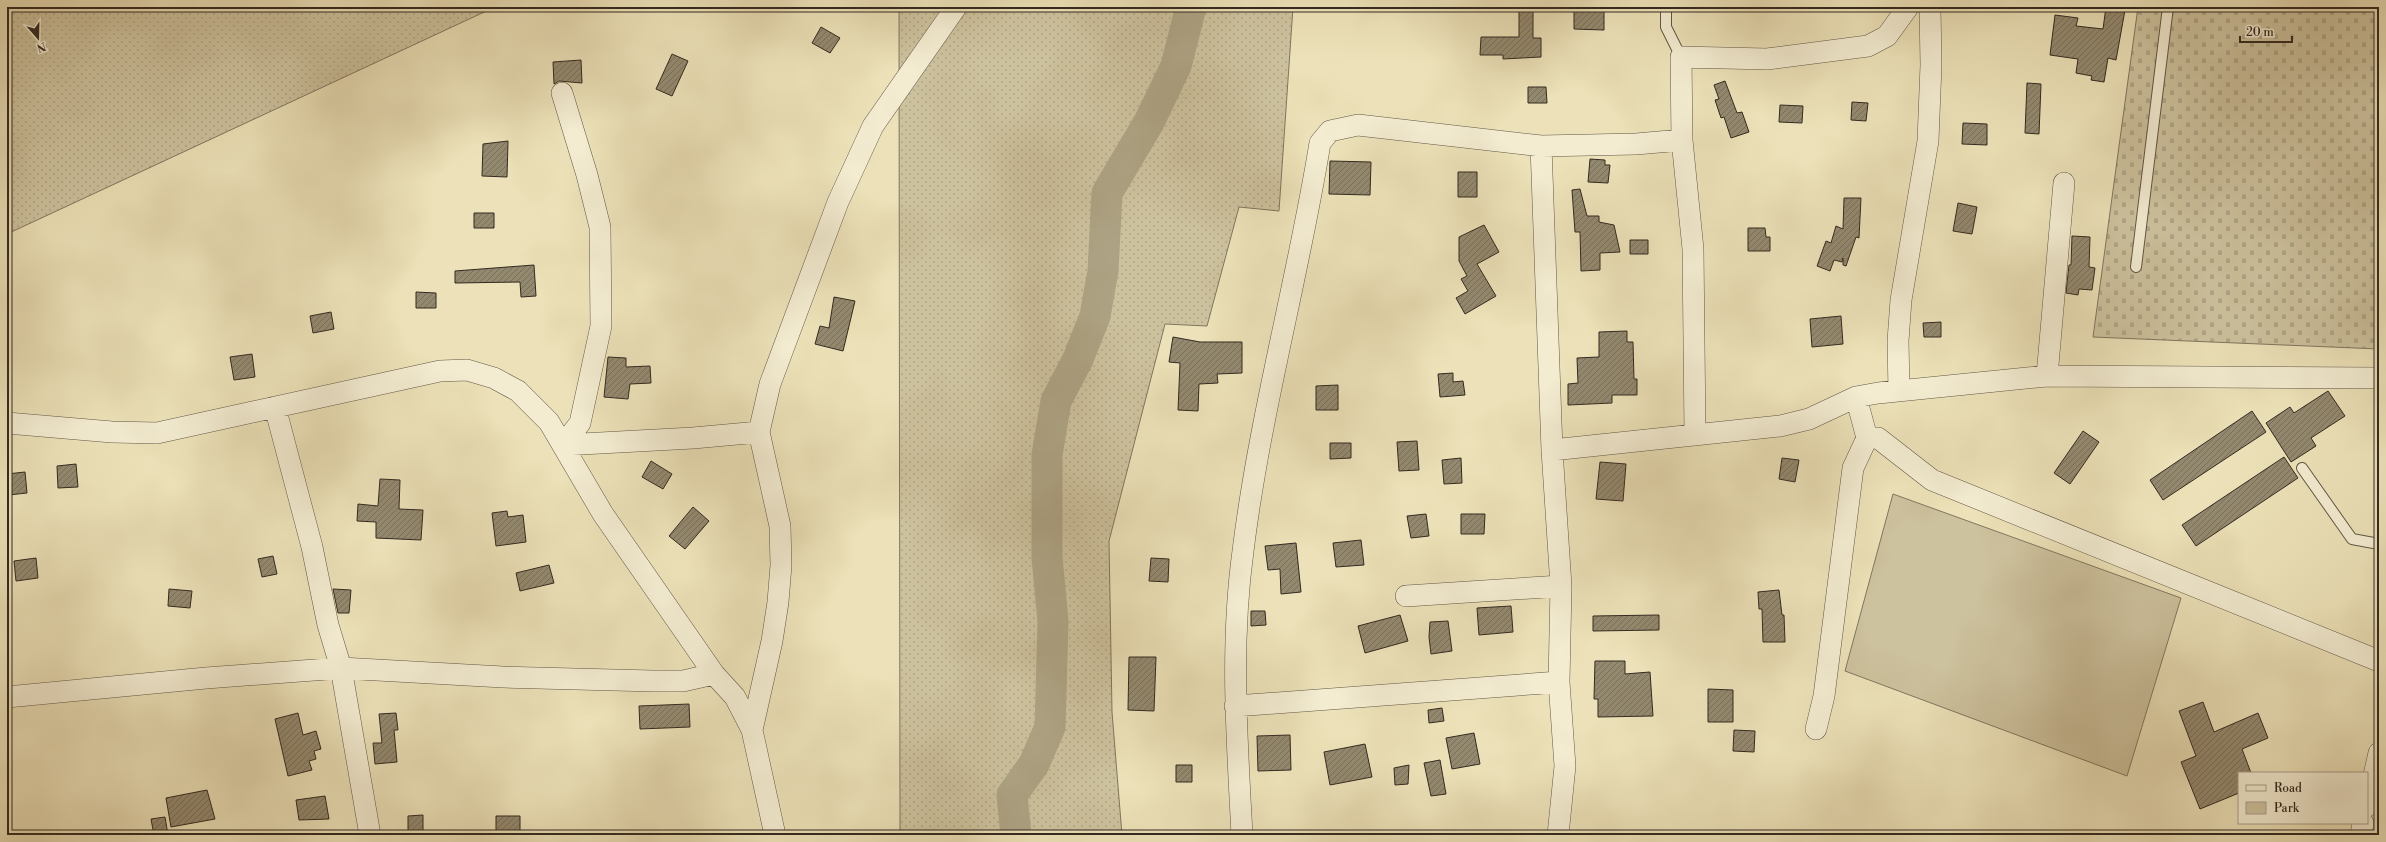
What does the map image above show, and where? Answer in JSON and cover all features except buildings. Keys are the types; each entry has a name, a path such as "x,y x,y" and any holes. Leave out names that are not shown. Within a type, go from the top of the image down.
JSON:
{"street":[{"path":"752,730 772,641 778,602 781,565 779,520 759,432 770,384 838,202 873,126 956,7"},
{"path":"1696,434 1692,250 1682,140 1681,57 1767,59 1868,46 1888,36 1908,7"},
{"path":"1899,391 1898,341 1901,300 1928,141 1931,65 1930,7"},
{"path":"562,93 587,175 600,227 601,326 580,424 563,445"},
{"path":"1242,835 1235,706 1236,625 1242,552 1251,494 1320,143 1330,131 1358,125 1541,146 1636,144 1682,140"},
{"path":"1541,146 1552,450 1561,586 1559,682 1565,766 1558,835"},
{"path":"2047,376 2064,183"},
{"path":"7,423 112,432 157,433 440,371 467,370 494,378 518,391 549,422 603,514 714,674 735,697 752,730 775,835"},
{"path":"1552,450 1780,426 1809,419 1856,397 1899,391 2047,376 2379,378"},
{"path":"1816,729 1824,696 1853,468 1867,438 1856,397"},
{"path":"275,407 312,547 328,625 341,668 370,835"},
{"path":"563,445 694,438 759,432"},
{"path":"1867,438 1878,438 1932,480 2379,661"},
{"path":"1406,596 1561,586"},
{"path":"7,697 243,674 341,668 502,677 653,682 683,681 714,674"},
{"path":"1235,706 1559,682"},
{"path":"2368,802 2379,753"},
{"path":"2360,835 2363,824"}],"lane":[{"path":"1666,7 1666,27 1681,57"},
{"path":"2136,267 2168,7"},
{"path":"2302,468 2352,539 2379,544"}],"green space":[{"path":"7,7 495,7 7,234"},
{"path":"899,7 1293,7 1279,211 1239,207 1207,326 1165,324 1109,541 1112,712 1122,835 900,835"},
{"path":"2138,7 2379,7 2379,349 2093,337"},
{"path":"1893,494 2181,598 2127,776 1845,671"}],"waterway":[{"path":"1016,835 1012,795 1034,764 1050,727 1053,621 1047,558 1047,455 1056,401 1078,359 1095,316 1103,271 1107,193 1149,122 1176,66 1191,7"}]}
